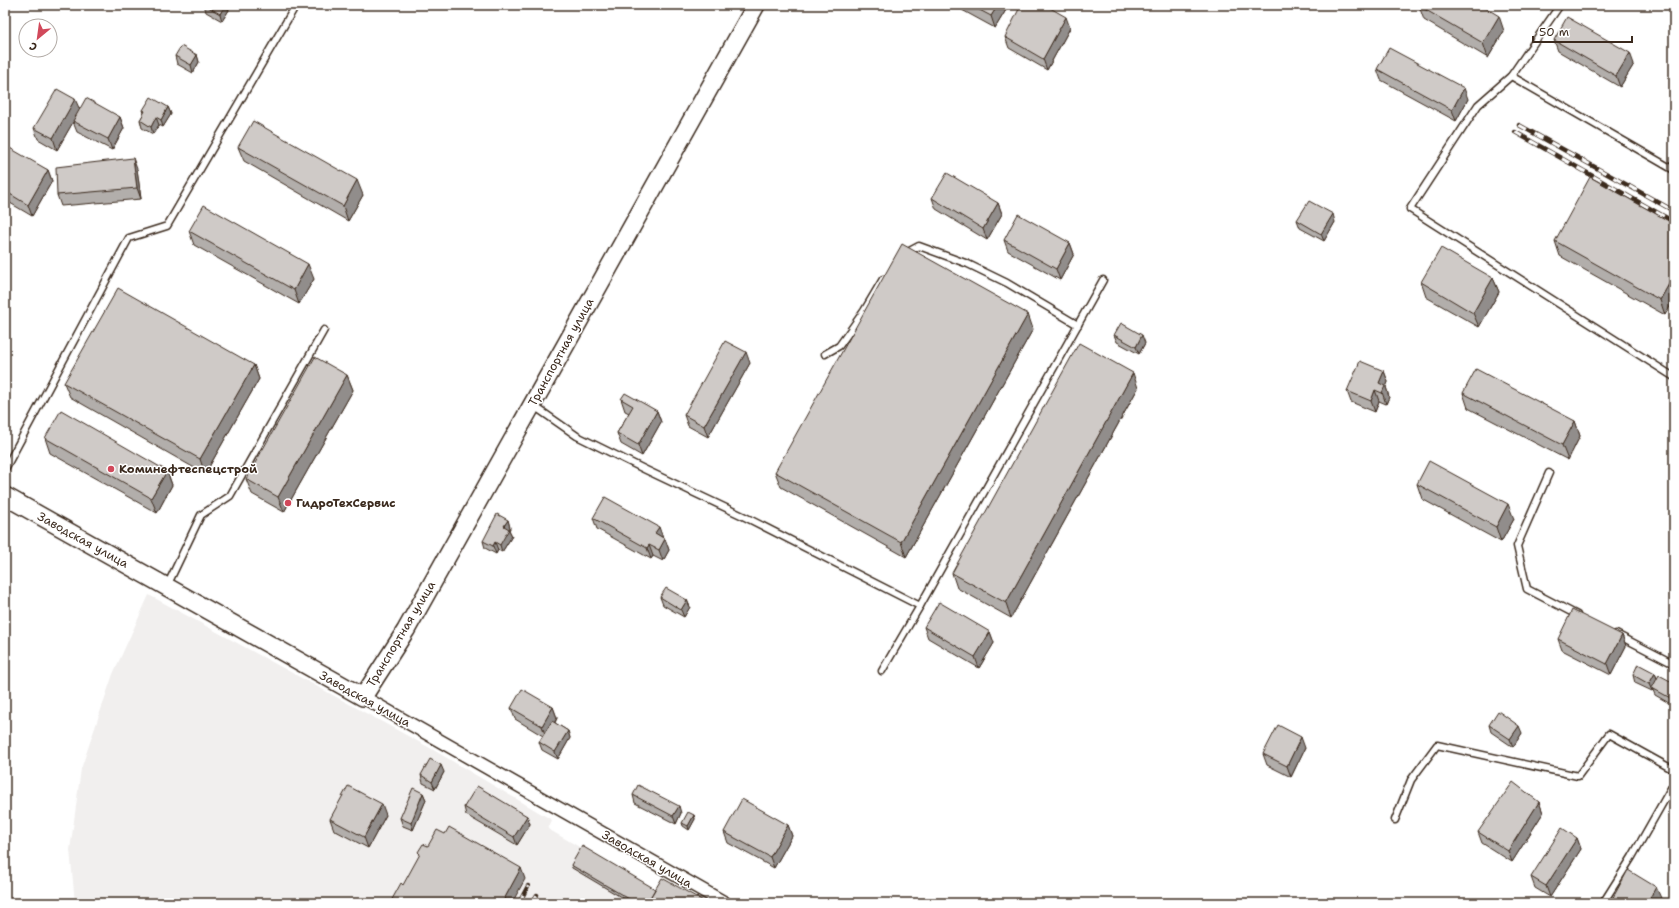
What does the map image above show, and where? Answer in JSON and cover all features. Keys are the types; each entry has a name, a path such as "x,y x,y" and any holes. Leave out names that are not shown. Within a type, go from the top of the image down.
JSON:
{"street":[{"name":"Транспортная улица","path":"363,698 406,630 756,5"},
{"name":"Заводская улица","path":"5,496 725,903"}],"lane":[{"path":"5,469 129,238 167,226 296,5"},
{"path":"1560,5 1511,76 1478,104 1410,209 1674,377"},
{"path":"1511,76 1674,170"},
{"path":"900,256 919,246 968,264 1007,283 1078,325"},
{"path":"825,354 840,346 864,311 887,273"},
{"path":"882,671 1103,280"},
{"path":"167,587 201,515 230,496 324,330"},
{"path":"532,405 577,436 743,516 920,606"},
{"path":"1549,473 1517,546 1527,589 1583,618"},
{"path":"1611,632 1674,664"},
{"path":"1395,820 1410,780 1437,745 1578,776 1609,734 1674,770"},
{"path":"1603,903 1632,857 1674,783"}],"shaded area":[{"path":"149,595 430,748 552,820 548,829 677,903 75,903 70,850 81,769 113,674"}],"building":[{"path":"205,5 225,5 220,14"},
{"path":"970,5 998,5 991,16"},
{"path":"1021,5 1045,5 1066,17 1043,59 1005,37"},
{"path":"1419,5 1481,5 1499,16 1483,43"},
{"path":"1567,17 1630,53 1616,76 1554,40"},
{"path":"181,46 197,55 191,65 175,56"},
{"path":"1389,48 1464,88 1452,110 1377,69"},
{"path":"57,89 75,99 53,138 34,128"},
{"path":"151,97 168,107 161,120 156,117 151,127 140,120 145,111 143,110"},
{"path":"86,98 120,117 108,139 73,121"},
{"path":"253,121 357,180 343,206 238,147"},
{"path":"8,147 48,170 28,205 5,191 5,151"},
{"path":"133,158 137,188 57,195 56,167"},
{"path":"947,173 998,203 983,229 932,198"},
{"path":"1590,177 1674,224 1674,275 1660,300 1555,241"},
{"path":"1309,201 1333,214 1321,234 1297,220"},
{"path":"204,205 308,264 294,290 189,231"},
{"path":"1018,214 1070,243 1056,269 1004,240"},
{"path":"902,244 1028,314 901,542 775,472"},
{"path":"1441,248 1493,278 1473,313 1421,282"},
{"path":"118,288 254,365 200,459 64,383"},
{"path":"1121,323 1142,335 1136,347 1114,335"},
{"path":"725,341 746,352 704,426 684,415"},
{"path":"1079,343 1133,373 1006,603 952,573"},
{"path":"315,357 347,375 278,497 246,479"},
{"path":"1360,361 1384,371 1379,383 1385,386 1382,393 1375,390 1371,401 1347,391"},
{"path":"1476,369 1575,421 1562,445 1463,393"},
{"path":"625,393 657,411 638,445 617,433 633,406 621,399"},
{"name":"Коминефтеспецстрой","path":"61,410 167,471 151,498 45,438"},
{"path":"1429,461 1508,504 1496,527 1417,484"},
{"path":"605,497 659,527 655,533 665,539 659,550 649,545 647,548 593,518"},
{"path":"497,514 508,520 504,526 509,529 500,545 495,542 493,546 483,541"},
{"path":"666,588 687,600 681,610 660,597"},
{"path":"939,602 990,632 975,657 924,627"},
{"path":"1572,610 1622,635 1607,664 1558,639"},
{"path":"1638,664 1655,673 1649,684 1633,675"},
{"path":"1659,675 1674,683 1674,700 1652,688"},
{"path":"522,689 553,707 542,726 511,708"},
{"path":"1498,711 1519,726 1510,739 1489,725"},
{"path":"552,721 568,731 555,752 539,742"},
{"path":"1278,725 1301,737 1287,766 1263,754"},
{"path":"430,759 441,765 432,782 421,775"},
{"path":"1513,782 1539,802 1508,851 1478,832"},
{"path":"638,785 679,806 673,816 633,795"},
{"path":"348,786 382,804 364,837 330,819"},
{"path":"477,786 527,816 514,837 464,807"},
{"path":"413,788 423,793 411,823 400,818"},
{"path":"742,799 788,825 770,857 724,832"},
{"path":"688,812 694,815 688,826 682,823"},
{"path":"449,827 521,868 502,903 390,903 401,883 403,885 420,854 418,852 423,844 428,846 437,830 445,834"},
{"path":"1562,828 1577,838 1546,886 1531,877"},
{"path":"582,846 655,889 647,903 636,903 571,865"},
{"path":"1628,870 1656,887 1647,903 1610,903"},
{"path":"662,878 707,903 647,903"}],"railway":[{"path":"1519,125 1674,211"},
{"path":"1515,132 1674,222"},
{"path":"519,903 528,886"},
{"path":"532,903 537,895"}],"place":[{"name":"Коминефтеспецстрой","path":"111,469"},
{"name":"ГидроТехСервис","path":"288,503"}]}
